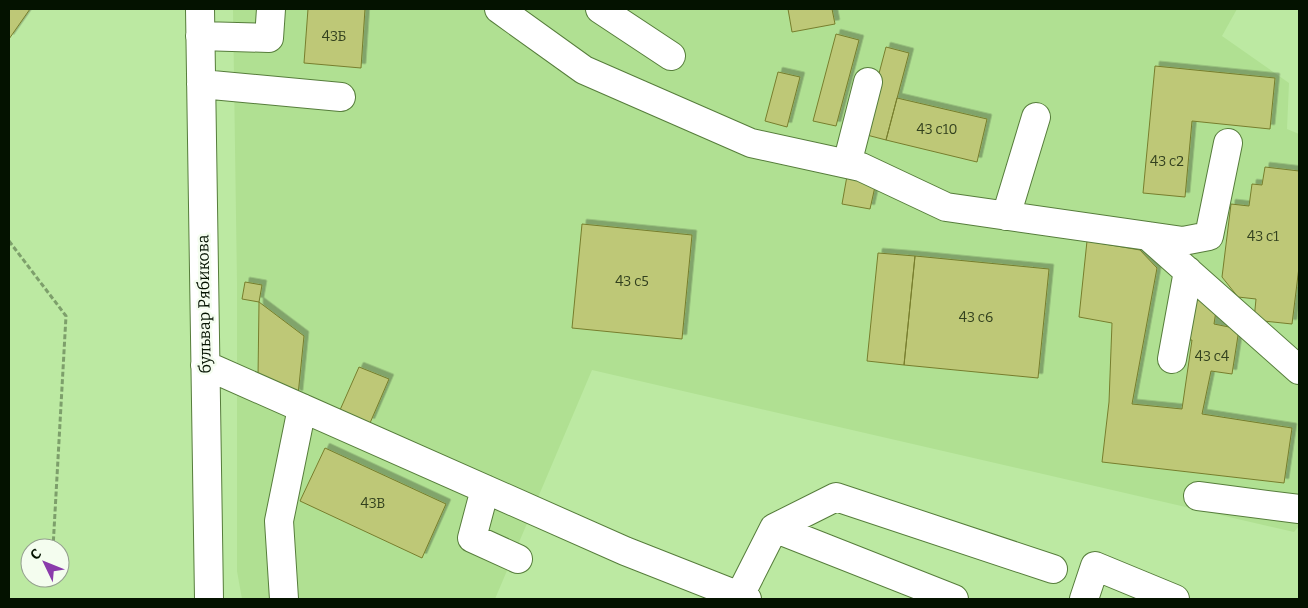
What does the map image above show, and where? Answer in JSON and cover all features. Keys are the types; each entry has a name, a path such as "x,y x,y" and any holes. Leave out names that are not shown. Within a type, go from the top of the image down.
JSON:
{"street":[{"name":"бульвар Рябикова","path":"200,9 210,599"},
{"path":"200,36 269,38 271,9"},
{"path":"499,9 584,70 750,143 860,167 946,207 1183,241 1209,236 1228,143"},
{"path":"600,9 671,56"},
{"path":"847,164 868,82"},
{"path":"201,84 341,98"},
{"path":"1006,216 1036,117"},
{"path":"1148,236 1299,370"},
{"path":"1172,359 1188,271"},
{"path":"205,365 625,551 741,598 774,528 836,497 1054,569"},
{"path":"284,599 279,521 302,408"},
{"path":"486,489 472,538 518,559"},
{"path":"1198,496 1299,508"},
{"path":"774,528 954,599"},
{"path":"1084,599 1095,566 1175,599"}],"path":[{"path":"9,241 66,316 54,538"}],"shaded area":[{"path":"233,9 1237,9 1222,36 1289,83 1287,129 1299,134 1299,526 1294,532 592,370 495,599 242,599 237,571 237,283"}],"building":[{"path":"9,9 30,9 9,39"},
{"path":"308,9 365,9 361,68 304,63"},
{"path":"788,9 832,9 835,24 792,32"},
{"path":"836,34 859,40 836,126 813,121"},
{"path":"886,47 909,53 886,140 863,134"},
{"path":"1155,66 1275,78 1270,129 1192,121 1185,197 1143,193"},
{"path":"778,72 800,77 787,127 765,121"},
{"path":"897,98 987,119 977,162 886,140"},
{"path":"1265,167 1299,171 1299,267 1292,324 1254,320 1256,299 1238,297 1222,277 1231,204 1249,206 1252,184 1262,185"},
{"path":"847,176 876,182 870,209 842,204"},
{"path":"582,224 692,235 682,339 572,328"},
{"path":"1087,241 1140,250 1157,268 1132,404 1182,409 1192,340 1184,340 1195,299 1217,304 1214,324 1239,329 1232,374 1211,371 1202,414 1292,428 1284,483 1102,462 1109,402 1112,323 1079,317"},
{"path":"878,253 915,256 904,365 867,361"},
{"path":"915,256 1049,269 1038,378 904,365"},
{"path":"245,282 262,285 259,302 242,299"},
{"path":"259,302 304,336 298,395 258,377"},
{"path":"359,367 389,379 370,423 340,410"},
{"path":"325,448 446,504 422,558 300,501"}]}
